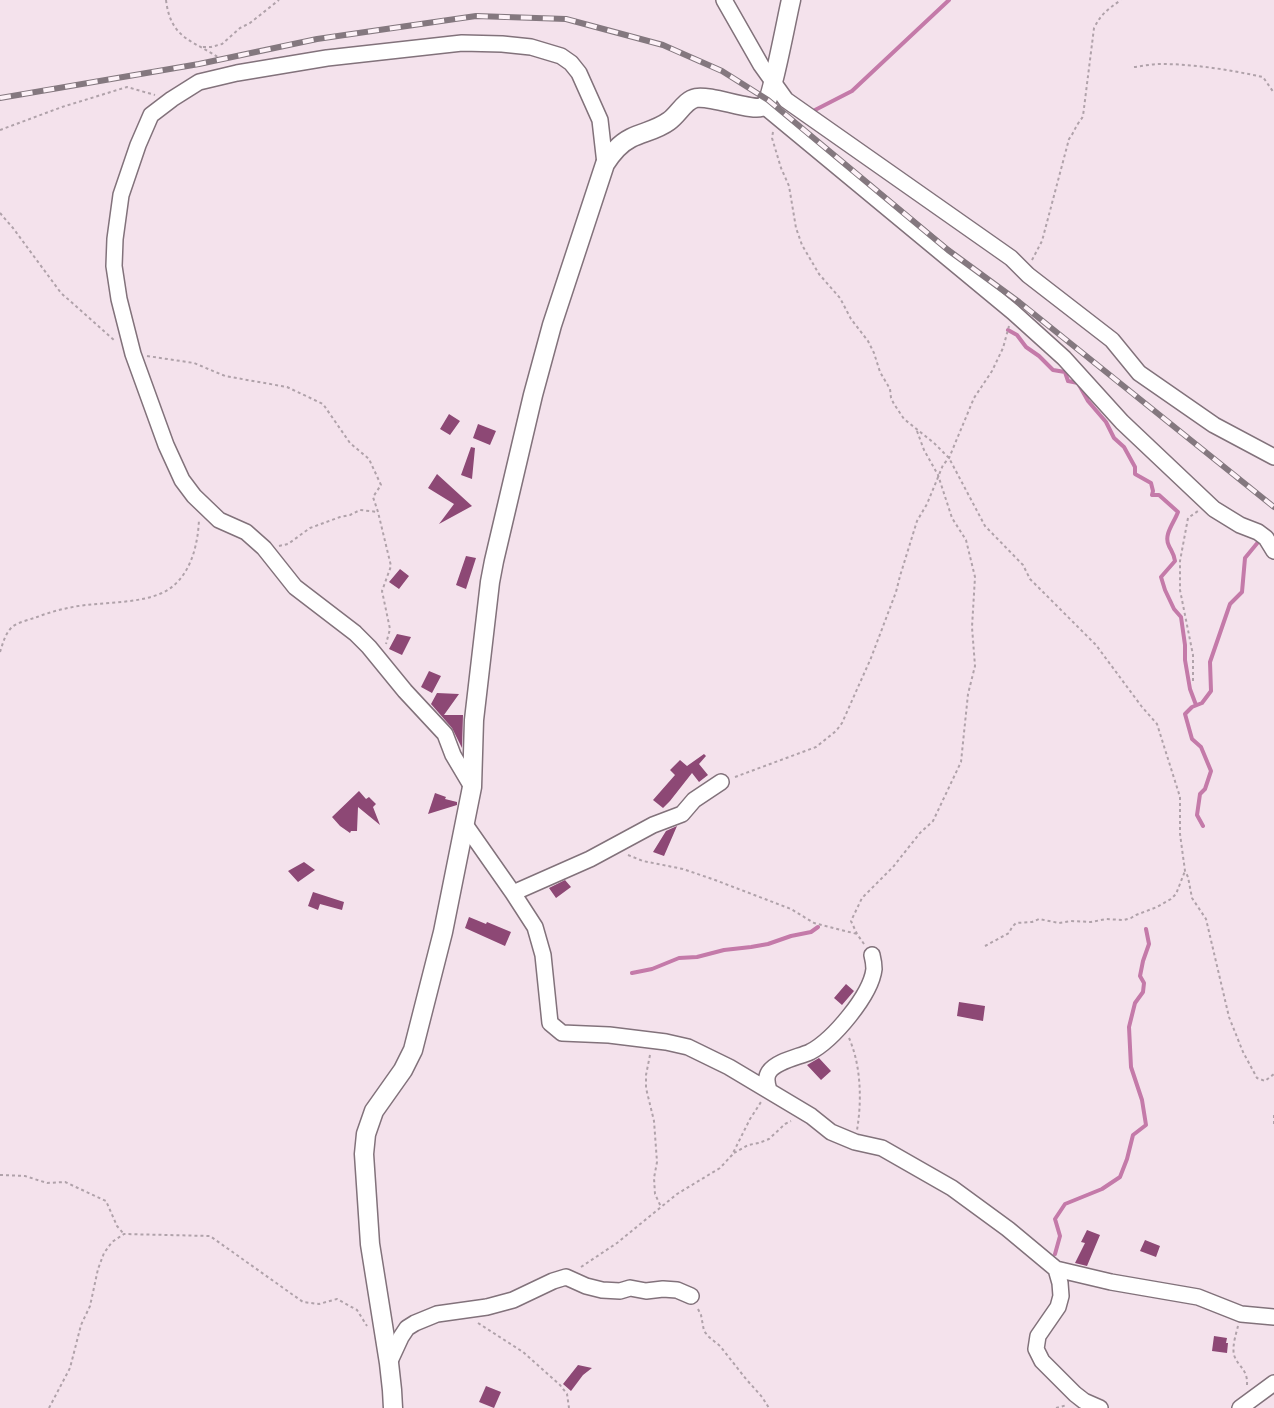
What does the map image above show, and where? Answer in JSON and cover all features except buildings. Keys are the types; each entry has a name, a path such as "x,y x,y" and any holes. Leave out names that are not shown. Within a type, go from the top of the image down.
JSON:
{"street":[{"path":"724,0 747,43 786,100 1011,258 1112,340 1139,373 1214,425 1274,457"},
{"path":"769,110 768,100 791,0"},
{"path":"472,787 453,756 445,734 356,633 295,587 264,548 246,532 219,520 194,496 182,480 166,445 133,354 119,299 114,266 121,195 151,115 199,82 237,73 327,58 462,43 531,47 561,56 571,63 579,73 600,120 605,164"},
{"path":"393,1408 389,1363 370,1244 364,1154 366,1134 374,1111 403,1070 413,1050 421,1022 443,932 472,787 474,720 494,561 552,325 605,164 621,145 670,121 696,98 769,110 1013,312 1064,358 1122,422 1214,509 1240,525 1258,532 1266,538 1274,551"},
{"path":"513,893 580,864 653,825 682,814 694,800 721,782"},
{"path":"464,823 535,927 543,955 550,1023 562,1033 609,1035 688,1047 769,1090 831,1132 855,1142 882,1148 952,1188 1008,1229 1056,1269 1111,1282 1198,1297 1241,1314 1274,1317"},
{"path":"769,1090 766,1080 769,1071 787,1059 809,1052 825,1042 842,1025 870,983 874,968 872,955"},
{"path":"1056,1269 1061,1296 1058,1307 1038,1336 1036,1349 1042,1361 1075,1394 1100,1408"},
{"path":"389,1363 401,1337 407,1328 415,1323 437,1314 487,1307 513,1300 566,1277 602,1290 663,1289 677,1290 691,1296"},
{"path":"1240,1408 1274,1383"}],"path":[{"path":"166,0 171,20 184,38 221,59 237,73"},
{"path":"200,47 222,44 279,0"},
{"path":"1028,274 1030,263 1041,241 1069,139 1082,120 1094,28 1106,10 1121,0"},
{"path":"1134,67 1162,64 1237,72 1263,77 1274,93"},
{"path":"0,130 126,87 172,99"},
{"path":"769,110 772,138 789,186 796,228 802,245 819,274 840,298 851,319 868,341 880,372 890,389 894,404 904,419 934,443 949,459 985,526 1023,564 1030,579 1096,645 1157,724 1180,797 1180,834 1185,871 1192,898 1206,919 1229,1017 1243,1052 1257,1078 1265,1081 1274,1074"},
{"path":"0,213 61,293 118,344 133,354 194,363 225,376 287,387 323,404 350,443 369,459 381,485 373,497 391,566 382,591 390,629 380,662"},
{"path":"721,782 816,747 836,731 842,723 871,658 898,586 917,521 927,504 943,465 949,459 974,398 992,371 1003,348 1013,312"},
{"path":"872,955 851,921 862,898 933,821 961,762 968,694 975,666 972,627 975,577 966,540 952,518 938,475 924,450 916,428"},
{"path":"0,652 5,636 17,624 52,611 84,605 119,603 152,596 174,585 189,564 199,532 199,515 194,496"},
{"path":"1193,681 1193,655 1180,590 1180,561 1188,518 1200,510 1214,509"},
{"path":"264,548 288,544 310,528 360,510 378,512"},
{"path":"612,848 643,861 683,869 715,880 791,909 814,923 857,934"},
{"path":"985,946 1009,933 1016,923 1039,919 1059,923 1131,918 1171,899 1176,894 1185,871"},
{"path":"842,1025 854,1050 858,1078 861,1107 855,1142"},
{"path":"643,1039 651,1052 646,1088 654,1121 657,1162 654,1178 655,1194 662,1207"},
{"path":"732,1155 750,1119 769,1090"},
{"path":"566,1277 617,1243 677,1194 720,1168 732,1155 748,1145 768,1138 785,1124 806,1113"},
{"path":"1274,1115 1274,1127"},
{"path":"0,1175 25,1176 47,1183 65,1182 106,1201 117,1226 124,1233"},
{"path":"49,1408 70,1368 104,1253 112,1242 124,1233 210,1236 303,1302 319,1304 337,1299 357,1310 372,1329 384,1332"},
{"path":"691,1296 701,1315 704,1331 708,1337 720,1347 769,1408"},
{"path":"462,1311 523,1352 560,1384 567,1394 569,1408"},
{"path":"1240,1408 1245,1400 1247,1377 1234,1355 1234,1342 1241,1314"}],"waterway":[{"path":"815,110 852,91 949,0"},
{"path":"1008,330 1017,335 1026,347 1053,370 1065,372 1068,381 1078,383 1088,401 1106,422 1114,438 1124,447 1135,467 1135,474 1151,483 1152,495 1159,495 1178,512 1167,538 1175,561 1161,577 1174,609 1181,617 1185,660 1190,689 1196,705"},
{"path":"1203,826 1197,815 1200,794 1205,789 1211,771 1201,747 1192,739 1185,714 1192,707 1202,703 1211,691 1210,662 1230,604 1242,592 1245,558 1259,541"},
{"path":"632,973 652,969 679,958 697,957 724,950 768,944 811,932 818,927"},
{"path":"1055,1254 1060,1236 1055,1219 1065,1204 1102,1189 1120,1177 1133,1135 1146,1125 1142,1100 1131,1067 1129,1027 1135,1003 1143,992 1144,983 1140,976 1149,944 1146,929"}],"railway":[{"path":"0,98 199,64 317,39 476,16 566,19 663,45 722,71 768,100 948,250 1019,302 1274,507"}]}
